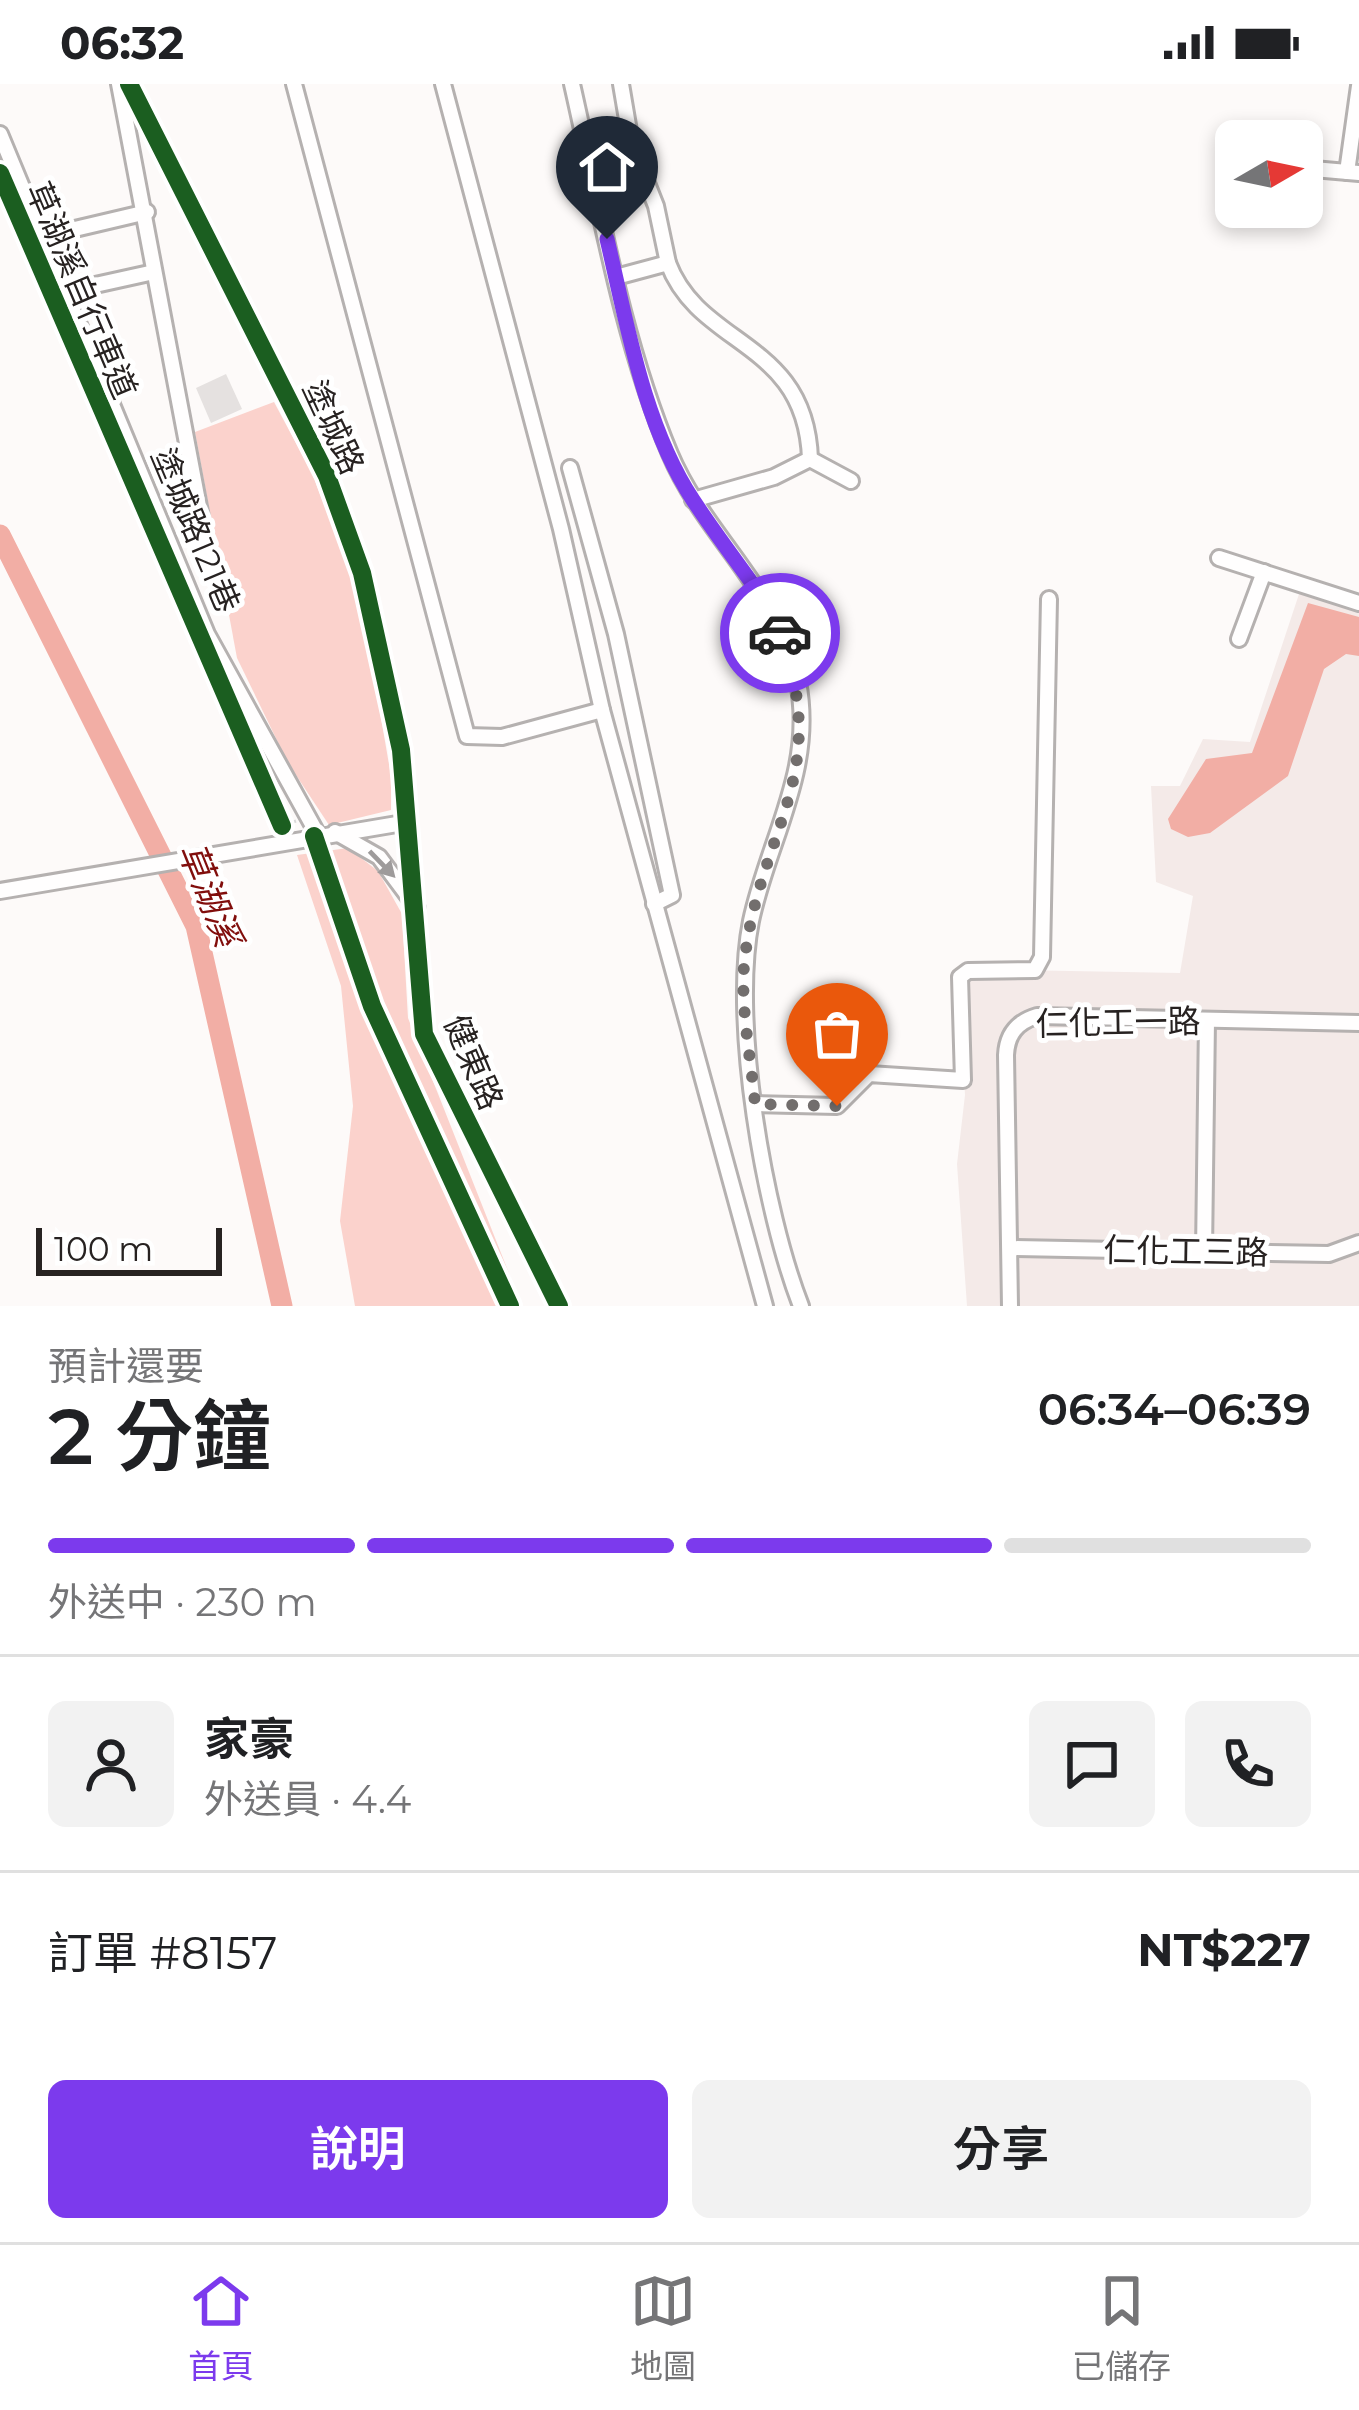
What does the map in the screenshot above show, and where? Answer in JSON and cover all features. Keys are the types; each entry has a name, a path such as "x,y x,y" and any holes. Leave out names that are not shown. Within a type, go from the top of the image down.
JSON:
{"street":[{"path":"119,84 147,212 154,272 211,570"},
{"name":"塗城路","path":"129,84 327,476 372,605 409,822"},
{"path":"294,84 467,736 502,736 602,710"},
{"path":"443,84 561,530 602,710 765,1306"},
{"path":"572,84 616,278 663,434 693,500 773,613 798,682 802,744 744,962 755,1104 782,1250 801,1306"},
{"path":"621,84 631,143 656,206 668,263 701,311 778,370 803,416 810,459"},
{"path":"1323,170 1353,172 1359,86"},
{"name":"塗城路121巷","path":"0,134 207,634 322,834"},
{"path":"45,236 147,212"},
{"path":"616,278 668,263"},
{"path":"68,291 154,272"},
{"path":"693,500 774,477 810,459"},
{"path":"810,459 851,481"},
{"path":"570,468 616,634 673,895 654,904"},
{"path":"1219,558 1359,603"},
{"path":"1239,639 1264,572"},
{"path":"755,1104 837,1106 868,1074 963,1080 961,977 968,971 1035,970 1042,957 1048,598"},
{"path":"0,891 409,822"},
{"name":"健東路","path":"409,822 418,910 418,984 428,1045 560,1306"},
{"path":"322,834 379,857 418,910"},
{"name":"仁化工一路","path":"1010,1306 1006,1040 1016,1027 1037,1016 1359,1023"},
{"path":"1204,1252 1207,1020"},
{"name":"仁化工三路","path":"1010,1248 1329,1254 1359,1243"}],"path":[{"path":"260,774 268,795 291,823"}],"shaded area":[{"path":"274,402 312,473 361,602 391,776 391,810 329,825 288,763 237,658 195,432"},
{"path":"1300,591 1359,610 1359,1306 967,1306 957,1164 965,1095 958,969 1180,973 1193,896 1156,882 1151,786 1180,786 1203,739 1250,742"},
{"path":"1308,603 1359,617 1359,656 1346,654 1324,669 1288,776 1210,833 1188,837 1171,829 1168,819 1206,759 1252,753"},
{"path":"348,848 378,871 402,914 408,1018 522,1306 355,1306 340,1221 353,1106 341,986 297,855"}],"building":[{"path":"226,374 242,409 211,423 196,388"}],"waterway":[{"name":"草湖溪","path":"0,535 196,926 282,1306"}],"cycle path":[{"path":"129,84 327,476 362,573 401,750 424,1034 559,1306"},
{"name":"草湖溪自行車道","path":"0,173 282,826"},
{"path":"314,836 372,1006 510,1306"}],"way so far":[{"path":"780,633 798,682 802,744 779,842 752,914 744,962 755,1104 837,1106"}],"route":[{"path":"607,239 636,355 670,453 693,500 773,613 780,633"}]}
